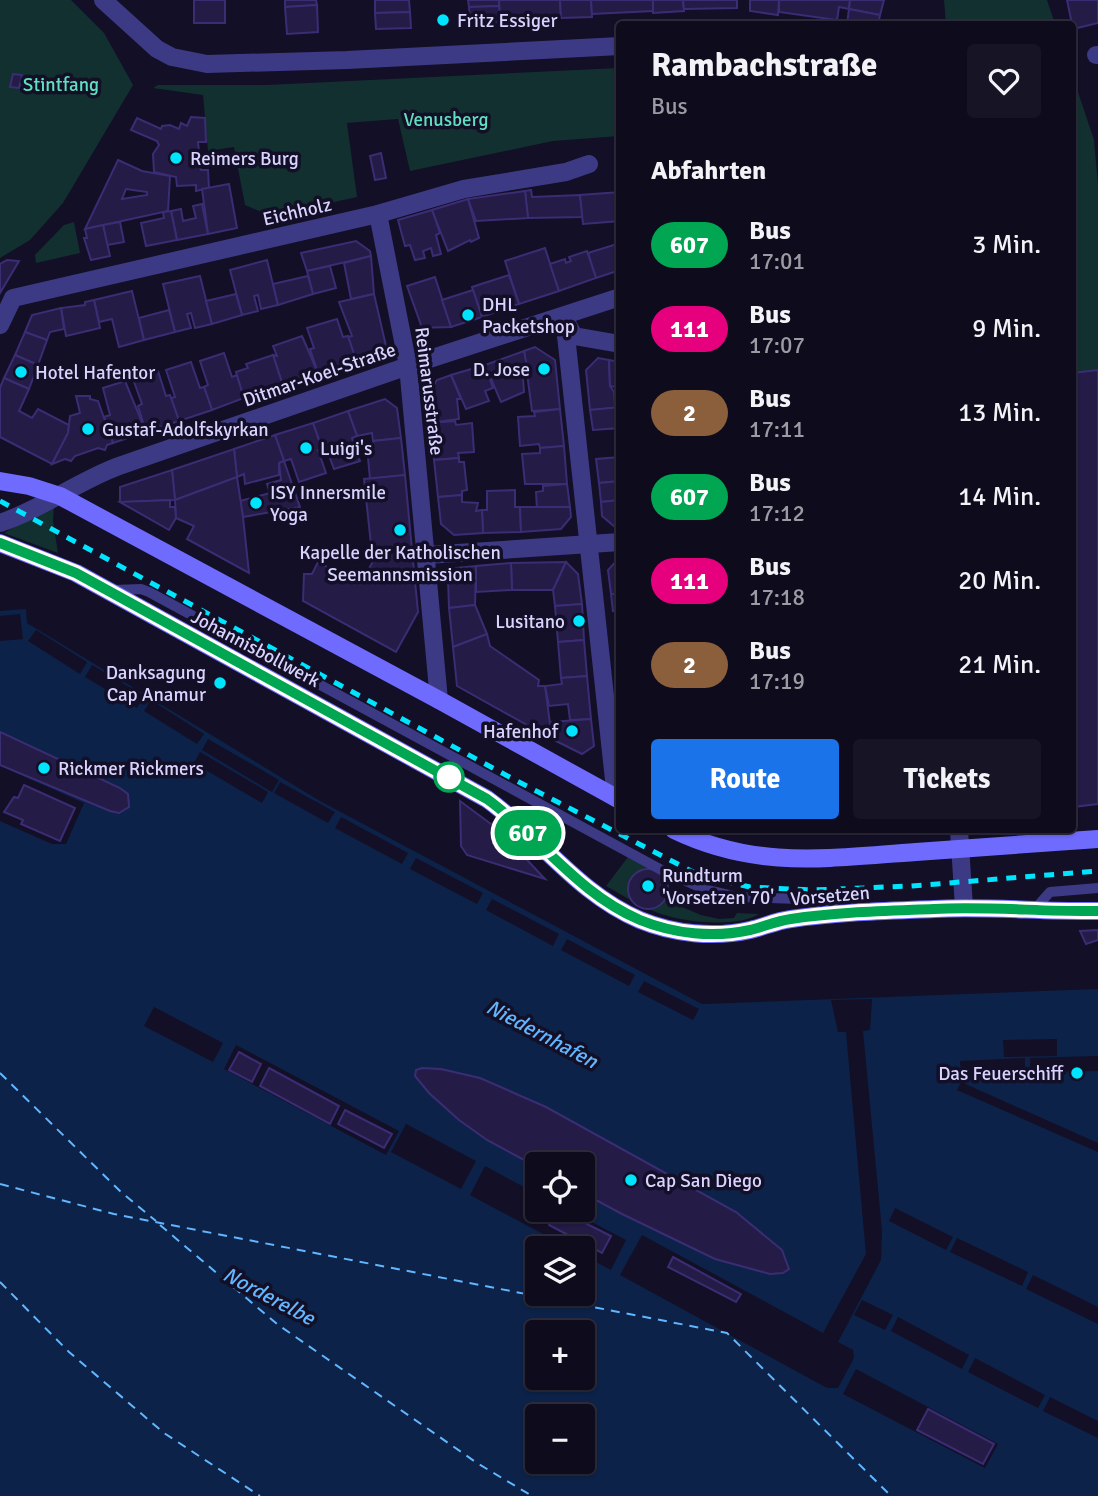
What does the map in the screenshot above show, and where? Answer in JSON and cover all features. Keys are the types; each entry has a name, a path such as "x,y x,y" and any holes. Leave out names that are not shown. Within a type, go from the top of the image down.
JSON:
{"main road":[{"path":"0,481 29,486 60,496 616,798"},
{"name":"Johannisbollwerk","path":"0,542 57,564 487,799"},
{"name":"Vorsetzen","path":"487,799 516,821 582,886 625,912 664,928 703,933 732,933 790,919 964,908 1098,911"},
{"name":"Vorsetzen","path":"681,833 717,848 776,859 831,858 1098,839"}],"street":[{"path":"103,0 157,49 172,57 207,64 616,46"},
{"name":"Eichholz","path":"0,325 13,298 378,214 464,189 566,172 589,164"},
{"name":"Reimarusstraße","path":"378,214 408,366 428,555 439,700"},
{"name":"Ditmar-Koel-Straße","path":"0,523 60,496 95,475 119,466 408,366 616,298"},
{"path":"564,317 574,337 616,343"},
{"path":"564,317 588,544 613,707 616,762"},
{"path":"428,555 616,542"},
{"path":"959,833 964,908"}],"lane":[{"path":"106,591 141,589 149,592 667,873 704,889 738,897 827,900 845,914"},
{"path":"1034,909 1050,892 1098,888"}],"green space":[{"name":"Stintfang","path":"0,0 71,0 104,33 133,85 63,203 30,240 0,258"},
{"path":"944,0 1047,0 1054,21 946,21"},
{"name":"Venusberg","path":"616,68 616,136 553,141 410,171 398,119 347,123 357,197 271,216 245,205 234,147 208,151 203,95 153,88 158,85 267,85"},
{"path":"1076,86 1094,140 1098,185 1098,371 1076,373"},
{"path":"74,222 80,253 36,263 35,255 64,225"},
{"path":"54,505 53,521 58,553 4,533"},
{"path":"628,857 650,869 638,873 631,881 630,891 634,902 606,886"},
{"path":"665,900 701,915 719,919 734,918 737,913 759,914 736,921 705,922 660,914 649,909"}],"water":[{"path":"26,609 27,623 320,801 702,1004 1098,989 1098,1496 0,1496 0,611"}],"pier":[{"path":"20,614 23,639 0,641 0,616"},
{"path":"36,630 87,662 80,674 28,641"},
{"path":"92,665 144,696 137,708 85,677"},
{"path":"151,700 204,734 197,744 144,711"},
{"path":"208,739 279,780 272,792 202,750"},
{"path":"200,752 268,792 262,803 194,763"},
{"path":"0,766 84,803 66,844 52,844 0,821"},
{"path":"280,782 335,812 328,823 274,793"},
{"path":"341,817 408,853 402,864 335,828"},
{"path":"416,858 483,893 477,904 410,869"},
{"path":"492,899 559,934 553,946 486,910"},
{"path":"567,939 635,975 629,986 561,950"},
{"path":"644,981 699,1009 693,1020 638,992"},
{"path":"872,999 870,1030 863,1031 882,1231 881,1260 838,1342 853,1350 854,1358 838,1388 827,1388 620,1275 642,1235 823,1333 866,1254 846,1032 838,1032 831,1000"},
{"path":"154,1007 223,1043 213,1062 144,1026"},
{"path":"1057,1039 1057,1056 1004,1057 1003,1040"},
{"path":"236,1045 399,1131 386,1155 224,1069"},
{"path":"1098,1056 1098,1071 1030,1072 1030,1058"},
{"path":"1025,1058 1025,1072 961,1075 960,1061"},
{"path":"961,1082 1098,1143 1098,1152 957,1090"},
{"path":"406,1124 476,1161 461,1189 391,1152"},
{"path":"485,1166 525,1188 525,1222 592,1222 626,1240 611,1270 595,1261 595,1236 547,1236 470,1195"},
{"path":"895,1208 953,1237 946,1250 889,1221"},
{"path":"957,1238 1028,1272 1022,1286 950,1252"},
{"path":"1033,1275 1098,1307 1098,1324 1026,1289"},
{"path":"862,1300 893,1315 885,1330 854,1315"},
{"path":"898,1317 969,1355 962,1369 891,1331"},
{"path":"975,1358 1045,1395 1038,1408 968,1372"},
{"path":"856,1369 998,1444 985,1468 843,1394"},
{"path":"1050,1397 1098,1421 1098,1438 1043,1411"}],"building":[{"path":"194,0 225,0 225,23 194,23"},
{"path":"285,0 316,0 317,5 285,7"},
{"path":"375,0 409,0 410,12 375,13"},
{"path":"468,0 499,0 499,6 469,7"},
{"path":"499,0 560,0 561,16 500,18"},
{"path":"560,0 591,0 592,17 561,18"},
{"path":"591,0 653,0 653,11 592,14"},
{"path":"653,0 683,0 684,11 653,13"},
{"path":"683,0 737,0 737,8 684,9"},
{"path":"750,0 779,0 778,15 750,11"},
{"path":"779,0 850,0 849,9 839,7 837,20 779,12"},
{"path":"850,0 884,0 880,15 849,9"},
{"path":"1067,0 1098,0 1098,23 1076,28 1076,21 1071,21"},
{"path":"317,5 318,32 287,34 285,7"},
{"path":"499,6 501,22 470,24 469,7"},
{"path":"849,9 880,15 879,21 847,21"},
{"path":"410,12 411,28 376,29 375,13"},
{"path":"13,74 22,75 19,88 10,87"},
{"name":"Reimers Burg","path":"191,117 205,118 206,142 198,142 200,162 197,163 201,170 208,170 209,188 196,191 196,185 177,186 176,177 154,172 153,154 159,145 157,141 131,130 137,118 161,129 162,126 170,125 179,129 181,123 187,126"},
{"path":"381,153 386,178 375,180 370,156"},
{"path":"118,160 142,171 170,176 168,211 85,229","holes":["126,189 147,192 147,195 122,199"]},
{"path":"229,184 237,228 208,234 202,189"},
{"path":"531,190 532,197 580,195 583,217 528,218 525,191"},
{"path":"525,191 528,218 476,221 468,199"},
{"path":"616,192 616,221 583,224 580,195"},
{"path":"468,199 479,238 448,251 432,210"},
{"path":"202,204 208,234 177,240 171,211 181,209 183,221 196,218 193,206"},
{"path":"432,210 440,233 436,235 441,254 433,256 431,248 423,251 425,258 415,260 410,245 405,246 398,220"},
{"path":"171,211 177,240 146,246 141,223 164,218 163,212"},
{"path":"120,222 124,242 107,245 103,225"},
{"path":"103,225 110,256 91,260 84,238 87,238 85,229"},
{"path":"356,241 370,251 371,256 307,271 301,253"},
{"path":"616,244 616,271 596,278 588,253"},
{"path":"545,248 559,291 519,304 505,261"},
{"path":"587,251 596,278 559,291 550,264 565,259 566,263 571,261 569,257"},
{"path":"371,256 374,294 351,299 344,263"},
{"path":"7,260 19,261 0,293 0,264"},
{"path":"267,260 278,305 261,309 258,295 254,296 258,311 242,315 230,270"},
{"path":"330,266 336,288 313,294 307,271"},
{"path":"509,275 519,304 482,317 472,287"},
{"path":"200,276 212,324 195,328 191,313 187,314 191,328 175,332 163,284"},
{"path":"308,276 313,294 278,305 273,284"},
{"path":"435,277 451,327 418,328 421,325 407,286"},
{"path":"473,290 482,317 451,327 442,300"},
{"path":"132,291 144,340 119,347 112,319 99,322 94,300"},
{"path":"236,294 242,315 212,324 206,301"},
{"path":"374,294 386,346 382,352 356,360 348,337 352,336 339,302"},
{"path":"94,300 100,328 66,336 61,308 85,305 85,302"},
{"path":"61,308 64,329 50,332 47,340 25,332 32,315"},
{"path":"169,310 175,332 144,340 139,318"},
{"path":"337,319 343,337 348,336 356,360 344,364 345,369 332,373 330,369 318,373 307,328"},
{"path":"25,332 47,340 38,365 15,355"},
{"path":"302,336 318,373 283,386 273,355 277,356 273,346"},
{"path":"535,347 555,360 560,409 532,411 524,351"},
{"path":"524,351 529,377 523,378 524,392 501,402 485,365"},
{"path":"224,353 232,377 237,375 244,398 212,410 204,387 208,385 200,361"},
{"name":"Hotel Hafentor","path":"15,355 38,365 29,389 4,378"},
{"path":"273,355 283,386 244,398 236,372 248,368 246,364"},
{"path":"598,358 609,360 610,386 614,392 615,408 590,410 586,370"},
{"path":"609,360 616,361 616,387 610,386"},
{"path":"191,362 200,388 204,387 212,410 179,421 166,370"},
{"path":"485,365 493,388 485,391 489,401 466,409 451,375"},
{"path":"1098,370 1098,804 1076,807 1076,373"},
{"path":"158,371 166,396 170,395 179,421 146,432 138,406 142,404 133,379"},
{"path":"451,375 461,399 457,399 459,419 429,423 428,394 437,380"},
{"path":"4,378 29,389 19,411 32,418 38,409 69,425 68,433 52,464 0,437 0,388"},
{"path":"125,381 146,432 113,443 104,417 110,415 103,388"},
{"name":"Gustaf-Adolfskyrkan","path":"76,396 90,396 90,399 98,401 113,443 107,445 105,450 98,448 75,456 71,461 65,459 52,464 68,433 70,416 80,413"},
{"path":"385,399 397,408 401,438 373,441 372,433 357,436 348,411"},
{"path":"616,407 616,428 593,430 590,410"},
{"path":"560,409 564,446 520,446 518,417 535,416 534,412"},
{"path":"348,411 357,436 352,438 360,461 334,469 326,448 322,449 313,423"},
{"path":"455,421 456,425 472,423 474,452 458,453 459,458 434,460 429,423"},
{"path":"313,423 322,449 318,450 326,473 299,482 291,459 284,461 275,435"},
{"path":"275,435 284,461 279,463 279,475 245,484 244,474 237,477 234,449"},
{"path":"401,438 405,475 370,479 367,447 374,446 373,441"},
{"path":"564,446 567,484 525,484 522,454 540,453 540,448"},
{"path":"234,449 237,477 175,500 172,470"},
{"path":"616,457 616,481 599,483 596,459"},
{"path":"459,458 459,462 464,462 467,490 462,491 462,495 438,497 434,460"},
{"path":"284,461 300,507 243,517 240,501 270,493 267,484 281,480 279,463"},
{"path":"172,470 175,500 120,502 120,487"},
{"path":"405,475 412,550 372,554 364,479"},
{"path":"237,477 249,573 187,539 194,526 176,518 175,500"},
{"path":"616,481 616,500 601,502 599,483"},
{"path":"567,484 570,507 537,509 536,492 543,491 543,486"},
{"path":"515,490 515,507 520,507 521,532 483,533 482,510 487,510 487,491"},
{"path":"462,495 462,502 478,503 476,511 482,510 483,533 454,535 441,524 438,497"},
{"path":"170,500 170,507 175,507 176,518 169,530 120,502"},
{"path":"616,500 616,528 602,516 601,502"},
{"path":"520,507 570,507 571,517 561,529 521,532"},
{"path":"412,550 418,612 396,652 303,601 304,574 312,574 318,562 360,584 378,553"},
{"path":"616,561 616,594 611,594 608,570"},
{"path":"566,562 553,590 512,590 511,563"},
{"path":"566,562 578,574 582,604 555,606 553,590"},
{"path":"511,563 512,590 476,592 476,566"},
{"path":"476,566 475,605 449,608 448,579 456,568"},
{"path":"611,594 616,594 616,611 613,611"},
{"path":"582,604 584,640 558,642 555,606"},
{"path":"475,605 487,634 453,647 449,608"},
{"path":"487,634 490,646 539,680 538,686 545,686 552,739 457,686 453,647"},
{"path":"584,640 587,676 561,678 558,642"},
{"path":"587,676 591,719 570,720 568,704 549,706 545,686 562,684 561,678"},
{"name":"Hafenhof","path":"591,719 594,746 582,754 552,739 551,722"},
{"name":"Rickmer Rickmers","path":"0,732 120,788 128,794 129,807 119,813 110,811 0,765"},
{"path":"24,785 75,808 60,841 21,824 23,820 4,812 14,797 18,798"},
{"path":"460,801 499,830 545,879 467,855 461,846"},
{"name":"Rundturm 'Vorsetzen 70'","path":"648,869 662,875 668,889 662,903 648,909 634,903 628,889 634,875"},
{"path":"1098,930 1098,940 1086,944 1080,931"},
{"path":"239,1052 261,1064 252,1082 229,1070"},
{"path":"269,1068 339,1106 330,1124 260,1086"},
{"name":"Cap San Diego","path":"441,1069 480,1078 546,1107 736,1212 782,1250 789,1269 783,1273 770,1274 715,1259 620,1213 595,1199 595,1152 525,1152 525,1161 487,1140 459,1120 429,1093 415,1076 416,1070"},
{"path":"345,1110 392,1134 384,1148 338,1124"},
{"path":"550,1222 583,1222 611,1236 602,1253 595,1249 595,1236 570,1236 549,1225"},
{"path":"673,1257 741,1294 736,1302 668,1267"},
{"path":"928,1409 994,1444 983,1464 917,1430"}],"ferry route":[{"path":"0,1073 121,1192 156,1221"},
{"path":"0,1184 114,1214 727,1333 891,1496"},
{"path":"160,1225 277,1324 477,1463 532,1496"},
{"path":"0,1282 69,1352 164,1433 260,1496"}],"railway":[{"path":"0,501 616,832"},
{"path":"618,833 701,876 750,887 812,890 911,886 1098,871"}],"bus line":[{"name":"607","path":"0,543 32,553 76,573 487,799 516,821 562,868 598,898 664,928 684,932 732,933 790,919 936,909 1098,911"}],"place":[{"name":"Fritz Essiger","path":"443,20"},
{"name":"Reimers Burg","path":"176,158"},
{"name":"DHL Packetshop","path":"468,315"},
{"name":"D. Jose","path":"544,369"},
{"name":"Hotel Hafentor","path":"21,372"},
{"name":"Gustaf-Adolfskyrkan","path":"88,429"},
{"name":"Luigi's","path":"306,448"},
{"name":"ISY Innersmile Yoga","path":"256,503"},
{"name":"Kapelle der Katholischen Seemannsmission","path":"400,530"},
{"name":"Lusitano","path":"579,621"},
{"name":"Danksagung Cap Anamur","path":"220,683"},
{"name":"Hafenhof","path":"572,731"},
{"name":"Rickmer Rickmers","path":"44,768"},
{"name":"Rundturm 'Vorsetzen 70'","path":"648,886"},
{"name":"Das Feuerschiff","path":"1077,1073"},
{"name":"Cap San Diego","path":"631,1180"}],"water label":[{"name":"Niedernhafen","path":"542,1034"},
{"name":"Norderelbe","path":"269,1296"}]}
